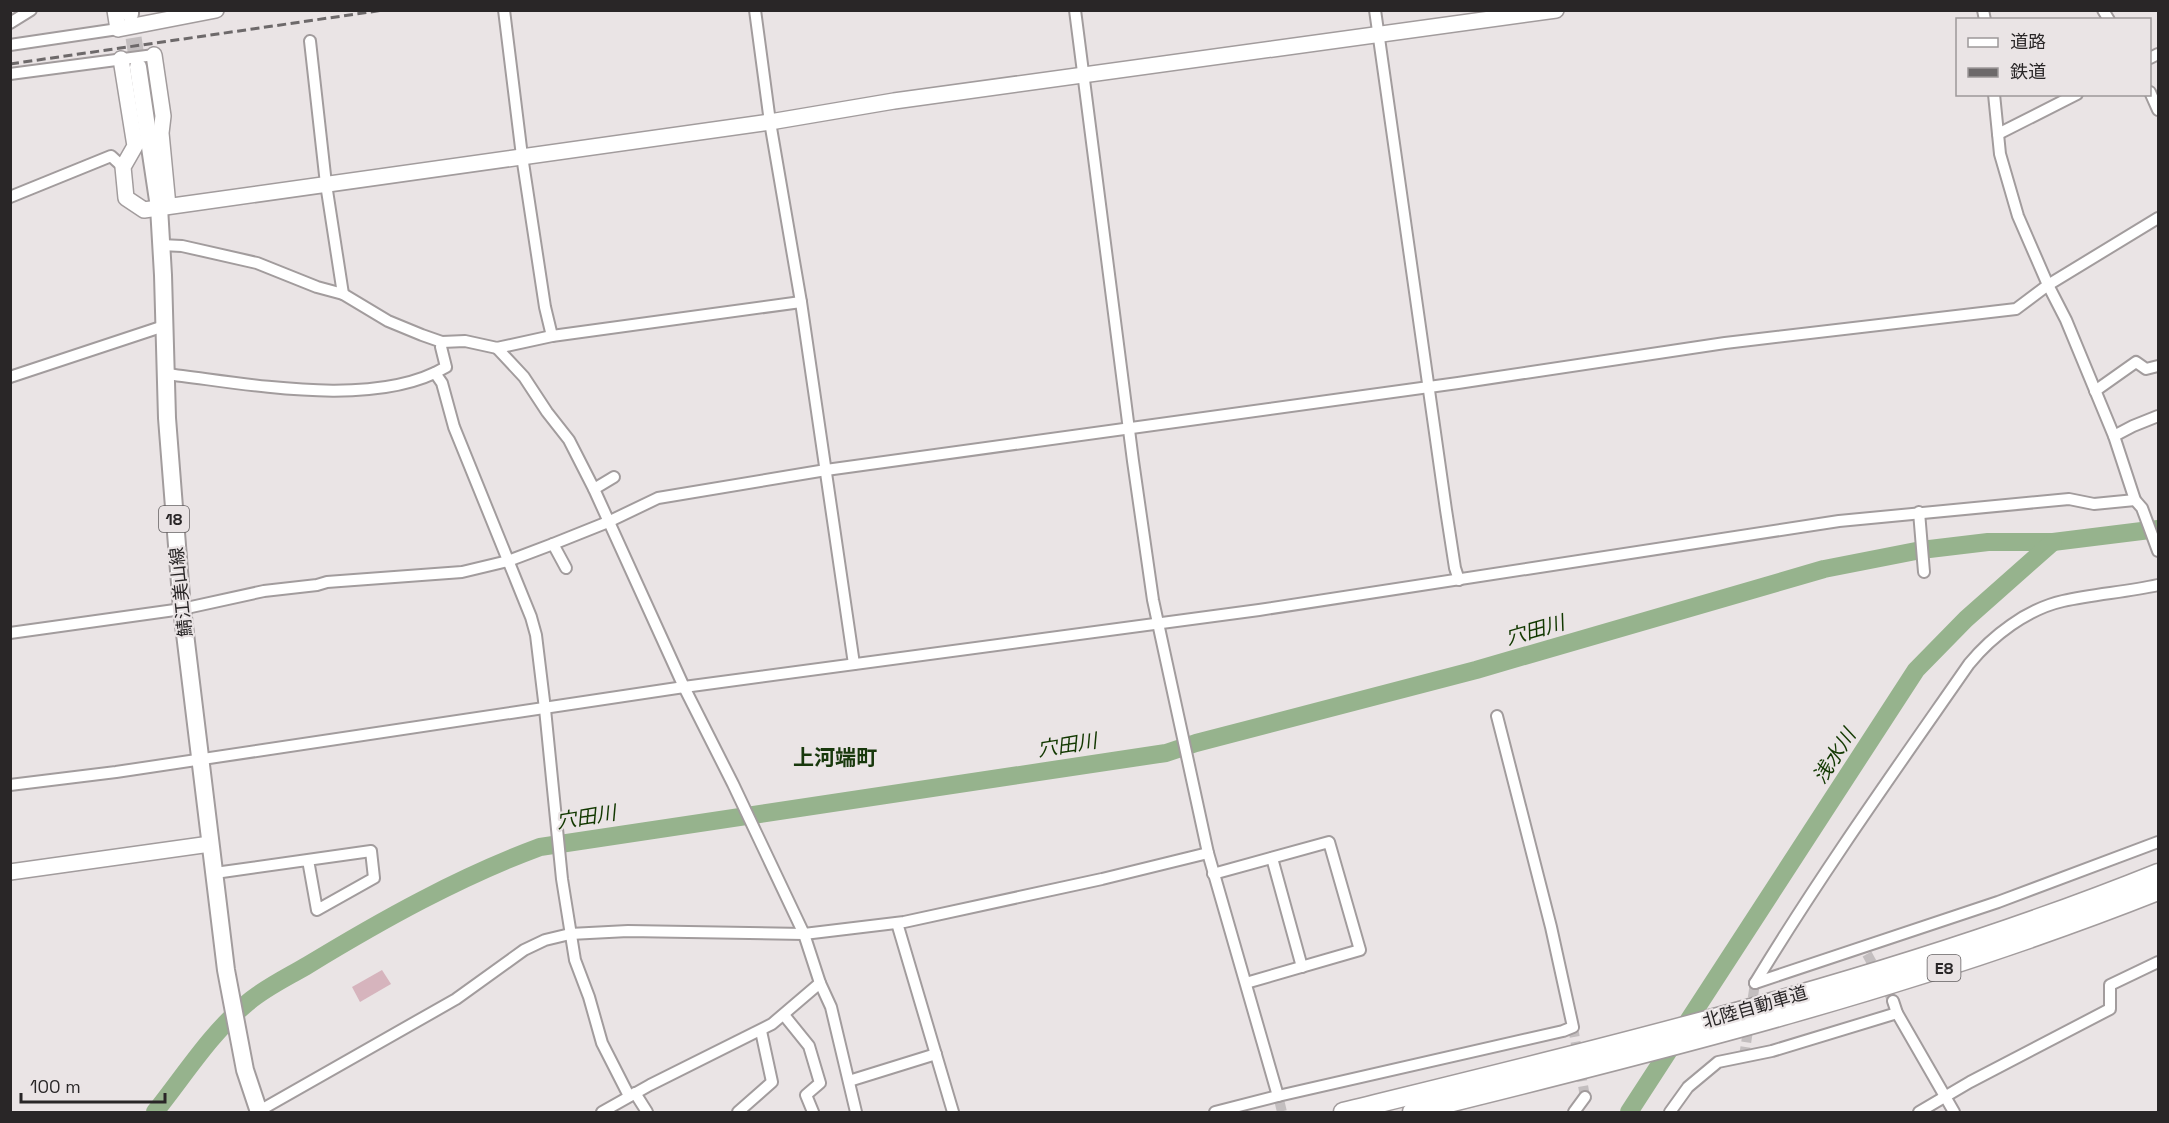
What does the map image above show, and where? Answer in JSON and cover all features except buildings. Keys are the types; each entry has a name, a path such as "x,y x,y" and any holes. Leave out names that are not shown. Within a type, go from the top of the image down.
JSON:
{"highway":[{"name":"北陸自動車道","path":"1343,1113 1735,1013 1934,954 2065,909 2158,873"},
{"name":"北陸自動車道","path":"1412,1113 1633,1058 1871,991 2071,924 2158,891"}],"main road":[{"name":"鯖江美山線","path":"138,67 164,206 161,245 168,430 182,609 226,970 240,1047 259,1112"}],"street":[{"path":"10,23 31,10"},
{"path":"504,10 522,156 545,307 552,336"},
{"path":"755,10 770,122 801,302 854,664"},
{"path":"1075,10 1146,556 1158,624 1213,874 1278,1096"},
{"path":"1375,10 1448,522 1459,580"},
{"path":"121,59 135,146 123,167 126,198 144,210 770,122 894,101 1557,10"},
{"path":"117,29 133,14 214,11"},
{"path":"10,45 144,25 133,14"},
{"path":"310,41 326,184 343,294"},
{"path":"10,74 154,54 163,116 161,133 164,206"},
{"path":"2151,94 2158,110"},
{"path":"1994,96 2000,154 2018,216 2066,320 2158,551"},
{"path":"1998,134 2073,96"},
{"path":"10,197 111,156 123,167"},
{"path":"10,633 182,609 264,591 327,582 462,572 508,561 554,544 658,498 826,470 1429,387 1725,343 2016,309 2048,285 2158,218"},
{"path":"161,245 182,246 257,263 317,287 343,294 388,321 442,342 465,341 497,348 552,336 801,302"},
{"path":"10,377 164,326"},
{"path":"166,374 252,384 362,390 408,383 446,367 442,342"},
{"path":"497,348 524,377 569,440 594,489 684,687 804,934 820,983 831,1006 856,1113"},
{"path":"2095,391 2136,362 2146,369 2158,366"},
{"path":"435,373 442,383 454,427 531,617 536,635 562,879 575,960 589,997 602,1043 632,1095 647,1113"},
{"path":"2114,436 2158,416"},
{"path":"594,489 614,477"},
{"path":"10,786 684,687 1259,610 1839,521 2069,499 2094,504 2138,504"},
{"path":"1919,514 1924,572"},
{"path":"554,544 566,568"},
{"path":"2158,585 2062,601 2044,607 2005,629 1981,650 1853,831 1755,983 1865,951 2158,842"},
{"path":"1215,1113 1278,1096 1573,1027 1551,927 1497,717"},
{"path":"1213,874 1329,842 1360,950 1246,983"},
{"path":"10,872 210,844"},
{"path":"214,873 370,851 374,878 317,910 308,860"},
{"path":"259,1112 456,999 524,950 545,939 570,934 679,931 804,934 897,923 1102,879 1208,853"},
{"path":"1272,858 1302,967"},
{"path":"897,923 953,1113"},
{"path":"1919,1113 1970,1082 2110,1009 2110,985 2158,962"},
{"path":"602,1113 632,1095 760,1031 784,1015 798,1000 820,983"},
{"path":"1893,1001 1897,1013 1954,1113"},
{"path":"1670,1113 1688,1087 1718,1062 1772,1052 1897,1013"},
{"path":"784,1015 809,1046 820,1083 806,1095 813,1113"},
{"path":"738,1113 772,1082 760,1031"},
{"path":"849,1081 936,1054"},
{"path":"1276,1084 1278,1096"},
{"path":"1574,1113 1585,1096"}],"shaded area":[{"path":"382,970 391,984 360,1002 352,987"}],"waterway":[{"name":"穴田川","path":"155,1112 221,1028 260,993 421,900 540,847 1166,753 1196,743 1476,670 1824,569 1921,550 1988,542 2053,542 2158,529"},
{"name":"浅水川","path":"1629,1112 1916,670 1966,619 2053,542"}],"tunnel":[{"path":"130,14 138,67"},
{"path":"1867,954 1893,1001"},
{"path":"1744,1057 1755,983"},
{"path":"1573,1027 1585,1097"},
{"path":"1276,1087 1282,1112"}],"railway":[{"path":"10,64 384,10"}],"district":[{"name":"上河端町","path":"835,758"}]}
